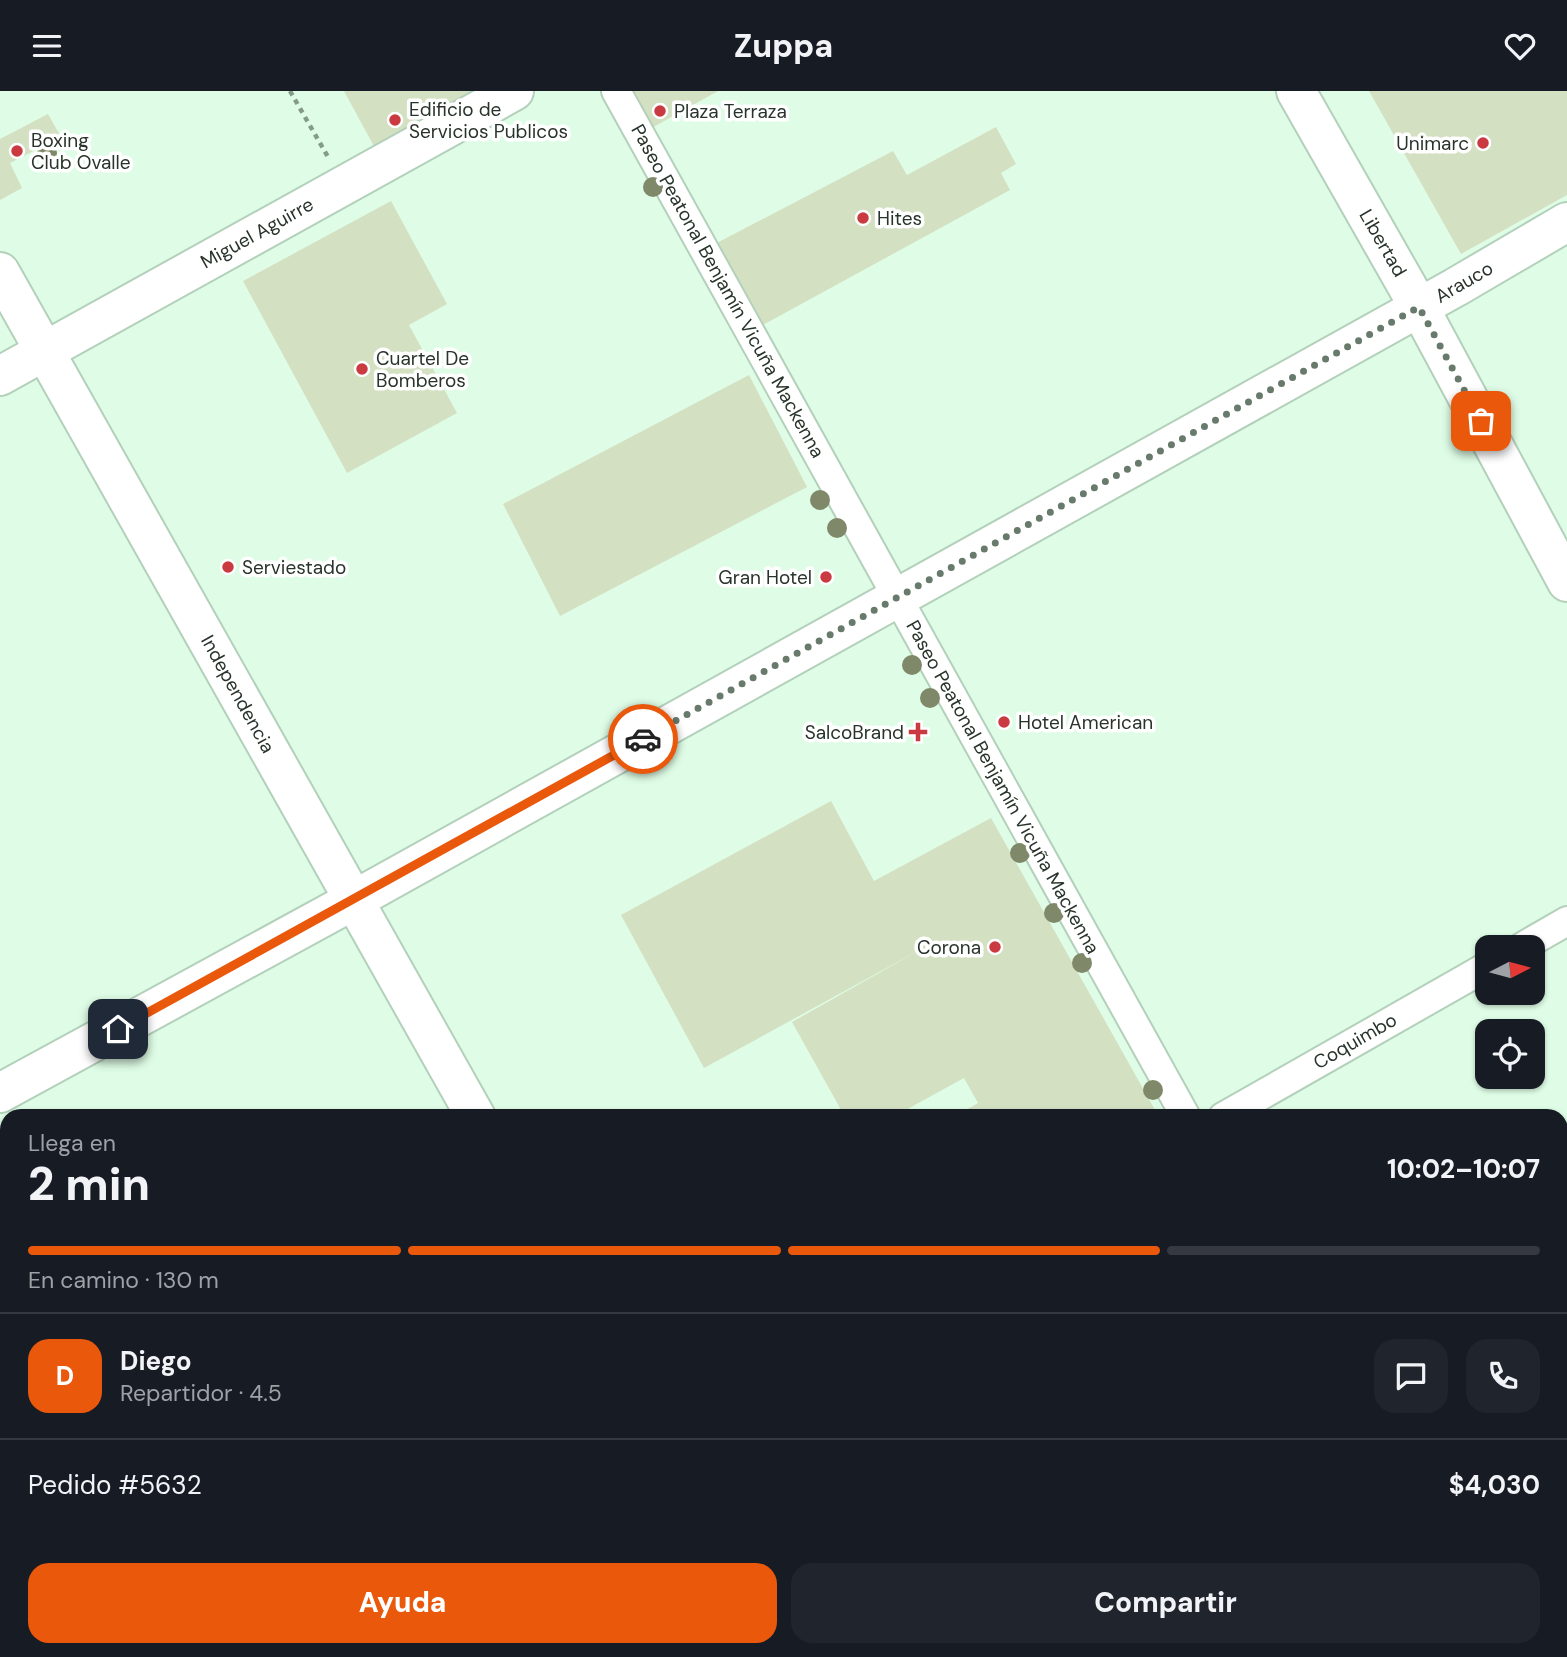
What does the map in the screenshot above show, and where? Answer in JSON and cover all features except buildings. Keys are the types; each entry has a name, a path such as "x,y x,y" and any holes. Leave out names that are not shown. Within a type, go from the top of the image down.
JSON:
{"street":[{"name":"Miguel Aguirre","path":"0,376 514,91"},
{"name":"Paseo Peatonal Benjamín Vicuña Mackenna","path":"616,91 1182,1109"},
{"name":"Libertad","path":"1296,91 1419,307 1567,582"},
{"name":"Arauco","path":"0,1093 354,900 1567,222"},
{"name":"Independencia","path":"0,272 472,1109"},
{"path":"1543,935 1567,921"},
{"name":"Coquimbo","path":"1237,1109 1475,974"}],"path":[{"path":"290,91 344,185"}],"way so far":[{"path":"643,739 1419,307 1481,421"}],"place":[{"name":"Plaza Terraza","path":"660,111"},
{"name":"Edificio de Servicios Publicos","path":"395,120"},
{"name":"Unimarc","path":"1483,143"},
{"name":"Boxing Club Ovalle","path":"17,151"},
{"name":"Hites","path":"863,218"},
{"name":"Cuartel De Bomberos","path":"362,369"},
{"name":"Serviestado","path":"228,567"},
{"name":"Gran Hotel","path":"826,577"},
{"name":"Hotel American","path":"1004,722"},
{"name":"SalcoBrand","path":"918,732"},
{"name":"Corona","path":"995,947"}],"route":[{"path":"118,1029 643,739"}]}
